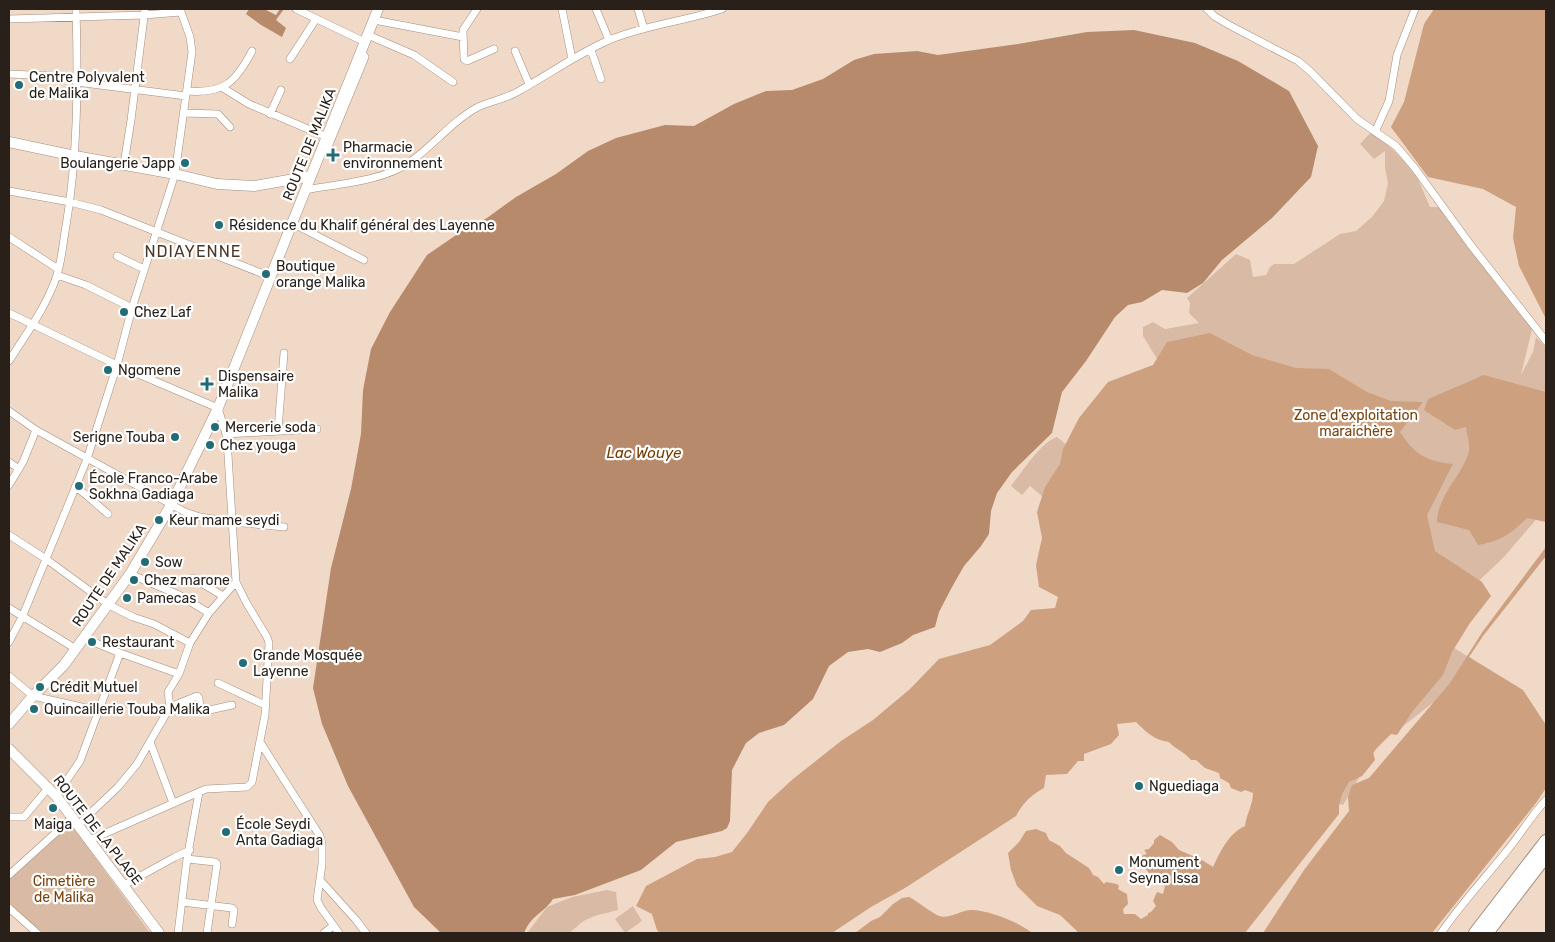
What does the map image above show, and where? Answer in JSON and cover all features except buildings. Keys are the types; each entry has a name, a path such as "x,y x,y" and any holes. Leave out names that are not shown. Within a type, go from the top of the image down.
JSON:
{"highway":[{"path":"1475,933 1546,841"},
{"path":"1486,933 1546,856"}],"main road":[{"name":"ROUTE DE MALIKA","path":"9,724 33,696 64,665 109,605 172,505 218,408 378,9"},
{"path":"9,142 217,184 236,186 262,185 311,176"},
{"name":"ROUTE DE LA PLAGE","path":"9,750 56,796 159,933"}],"street":[{"path":"296,9 364,43 414,54 453,82"},
{"path":"477,9 464,26 465,61 494,49"},
{"path":"562,9 572,59"},
{"path":"596,9 609,40"},
{"path":"638,9 644,29"},
{"path":"305,190 377,176 405,166 461,117 485,104 515,93 572,59 609,40 722,9"},
{"path":"1207,9 1228,25 1298,61 1357,119 1396,146 1546,341"},
{"path":"1375,132 1388,101 1397,55 1414,9"},
{"path":"9,19 76,13 180,10 191,44 187,93 175,174 132,308 117,365 87,459 23,615 9,642"},
{"path":"124,164 145,12"},
{"path":"9,362 51,290 58,272 70,202 75,156 76,13"},
{"path":"290,58 316,20"},
{"path":"374,20 463,37"},
{"path":"315,165 323,159 342,115 365,57 364,43"},
{"path":"591,50 601,79"},
{"path":"9,74 76,80 134,89 187,93 223,88 236,77 252,51"},
{"path":"515,51 529,84"},
{"path":"223,88 270,114 327,137"},
{"path":"270,114 281,90"},
{"path":"184,113 218,114 230,128"},
{"path":"9,191 70,202 101,210 271,277"},
{"path":"292,222 364,260"},
{"path":"9,236 58,272 132,308"},
{"path":"117,256 144,269"},
{"path":"9,313 117,365 218,408 226,434 236,582 268,640 265,705 260,742 250,785 247,787 206,789 90,840"},
{"path":"278,430 284,353"},
{"path":"9,411 36,430 87,459 196,516 284,527"},
{"path":"226,434 318,429"},
{"path":"9,485 19,469 36,430"},
{"path":"9,462 19,469"},
{"path":"75,487 85,493 87,497 108,514"},
{"path":"9,536 46,558 109,605 190,642"},
{"path":"130,574 179,595 209,613"},
{"path":"193,578 223,596"},
{"path":"9,875 118,787 141,759 170,707 168,692 179,674 190,642 209,613 236,582"},
{"path":"9,608 76,649"},
{"path":"84,638 179,674"},
{"path":"56,796 80,761 120,653"},
{"path":"9,676 33,696 99,711"},
{"path":"218,683 265,705"},
{"path":"170,707 197,696 200,709 202,710 206,711 232,705"},
{"path":"150,742 173,803"},
{"path":"260,742 320,836 322,844 321,881 317,900 339,933"},
{"path":"9,817 24,818 49,788"},
{"path":"178,933 187,859 199,792"},
{"path":"1441,933 1483,877 1506,852 1532,815 1546,800"},
{"path":"124,886 174,857 190,850"},
{"path":"187,859 216,863 207,933"},
{"path":"321,881 366,933"},
{"path":"182,902 232,908 234,910 232,924"},
{"path":"9,908 28,931 37,933"},
{"path":"324,933 333,926"}],"green space":[{"path":"1434,9 1546,9 1546,319 1519,266 1513,238 1516,207 1483,189 1428,177 1391,127 1404,102 1424,24"},
{"name":"Zone d'exploitation maraichère","path":"1373,130 1403,160 1418,179 1430,207 1439,207 1459,229 1532,329 1521,375 1533,352 1536,337 1546,347 1546,508 1504,557 1448,610 1443,641 1472,659 1453,687 1402,727 1391,724 1343,805 1332,801 1045,499 1030,486 1022,495 1011,486 1038,451 1057,437 1084,459 1165,372 1143,336 1143,327 1153,322 1165,329 1199,323 1189,313 1190,303 1187,298 1236,254 1250,260 1253,277 1266,275 1274,264 1294,264 1340,234 1356,231 1372,217 1384,201 1388,183 1385,168 1385,151 1374,159 1360,144"},
{"path":"1210,333 1252,355 1296,368 1329,369 1367,392 1391,401 1423,402 1400,432 1405,440 1422,456 1435,461 1453,464 1427,515 1435,551 1482,582 1491,596 1470,623 1452,652 1443,675 1412,712 1397,735 1391,734 1373,752 1375,760 1362,776 1349,782 1342,794 1339,814 1245,933 1079,933 1060,915 1037,906 1017,886 1011,870 1008,853 1019,842 1026,831 1036,829 1046,833 1049,840 1089,868 1093,875 1098,877 1104,884 1106,882 1117,884 1119,886 1118,889 1127,894 1128,904 1123,909 1124,914 1135,914 1141,919 1148,915 1156,906 1153,901 1157,892 1163,894 1165,886 1152,880 1150,874 1140,862 1143,855 1147,854 1144,850 1149,849 1154,840 1160,835 1172,842 1179,850 1213,867 1230,838 1245,826 1253,793 1245,790 1241,792 1231,788 1229,783 1220,778 1219,773 1205,768 1196,760 1191,760 1169,742 1151,735 1136,722 1117,724 1119,735 1111,744 1084,754 1084,761 1078,761 1067,774 1046,775 1044,788 1021,807 1016,816 832,933 660,933 657,930 652,914 636,906 646,886 697,859 715,857 732,852 768,802 793,779 841,741 873,720 910,689 939,659 990,645 1023,621 1031,610 1055,608 1058,597 1039,587 1036,565 1042,538 1037,512 1045,487 1060,464 1063,449 1079,418 1108,382 1153,365 1167,342"},
{"path":"1484,375 1546,392 1546,522 1527,518 1505,536 1478,545 1469,530 1437,522 1438,512 1445,495 1469,452 1466,427 1455,430 1424,410 1428,399"},
{"path":"1546,547 1546,556 1483,636 1469,657 1523,690 1546,725 1546,788 1536,803 1432,933 1263,933 1304,870 1349,811 1348,797 1352,785 1369,778 1450,683 1483,631"},
{"name":"Cimetière de Malika","path":"71,824 150,933 44,933 27,921 9,902 9,879"},
{"path":"607,890 616,892 618,910 586,920 570,933 527,933 547,907 572,897"},
{"path":"909,897 939,916 943,917 977,910 1011,921 1032,933 855,933 880,917 902,898"},
{"path":"633,906 642,921 625,933 615,919"}],"water":[{"path":"249,9 264,9 276,15 280,9 284,9 276,20 286,28 282,37 246,14"},
{"name":"Lac Wouye","path":"1134,30 1195,43 1238,61 1289,91 1318,146 1311,177 1272,218 1222,260 1203,283 1187,293 1162,290 1142,302 1128,305 1115,317 1086,361 1062,392 1052,433 1012,472 997,493 991,511 989,534 964,566 939,612 935,627 913,635 902,643 880,652 868,649 848,652 829,666 813,699 784,725 759,733 746,743 732,770 730,821 727,828 722,831 676,842 641,870 575,895 553,899 530,922 524,933 441,933 414,907 348,786 322,724 313,688 331,568 351,489 361,434 363,390 371,349 390,312 427,255 462,231 487,218 516,197 556,174 588,151 616,138 665,125 694,126 734,104 766,91 792,90 823,79 854,60 874,54 917,51 938,55 1087,32"}],"place":[{"name":"Centre Polyvalent de Malika","path":"19,85"},
{"name":"Pharmacie environnement","path":"333,155"},
{"name":"Boulangerie Japp","path":"185,163"},
{"name":"Résidence du Khalif général des Layenne","path":"219,225"},
{"name":"Boutique orange Malika","path":"266,274"},
{"name":"Chez Laf","path":"124,312"},
{"name":"Ngomene","path":"108,370"},
{"name":"Dispensaire Malika","path":"207,384"},
{"name":"Mercerie soda","path":"215,427"},
{"name":"Serigne Touba","path":"175,437"},
{"name":"Chez youga","path":"210,445"},
{"name":"École Franco-Arabe Sokhna Gadiaga","path":"79,486"},
{"name":"Keur mame seydi","path":"159,520"},
{"name":"Sow","path":"145,562"},
{"name":"Chez marone","path":"134,580"},
{"name":"Pamecas","path":"127,598"},
{"name":"Restaurant","path":"92,642"},
{"name":"Grande Mosquée Layenne","path":"243,663"},
{"name":"Crédit Mutuel","path":"40,687"},
{"name":"Quincaillerie Touba Malika","path":"34,709"},
{"name":"Nguediaga","path":"1139,786"},
{"name":"Maiga","path":"53,808"},
{"name":"École Seydi Anta Gadiaga","path":"226,832"},
{"name":"Monument Seyna Issa","path":"1119,870"}],"district":[{"name":"NDIAYENNE","path":"193,251"}]}
